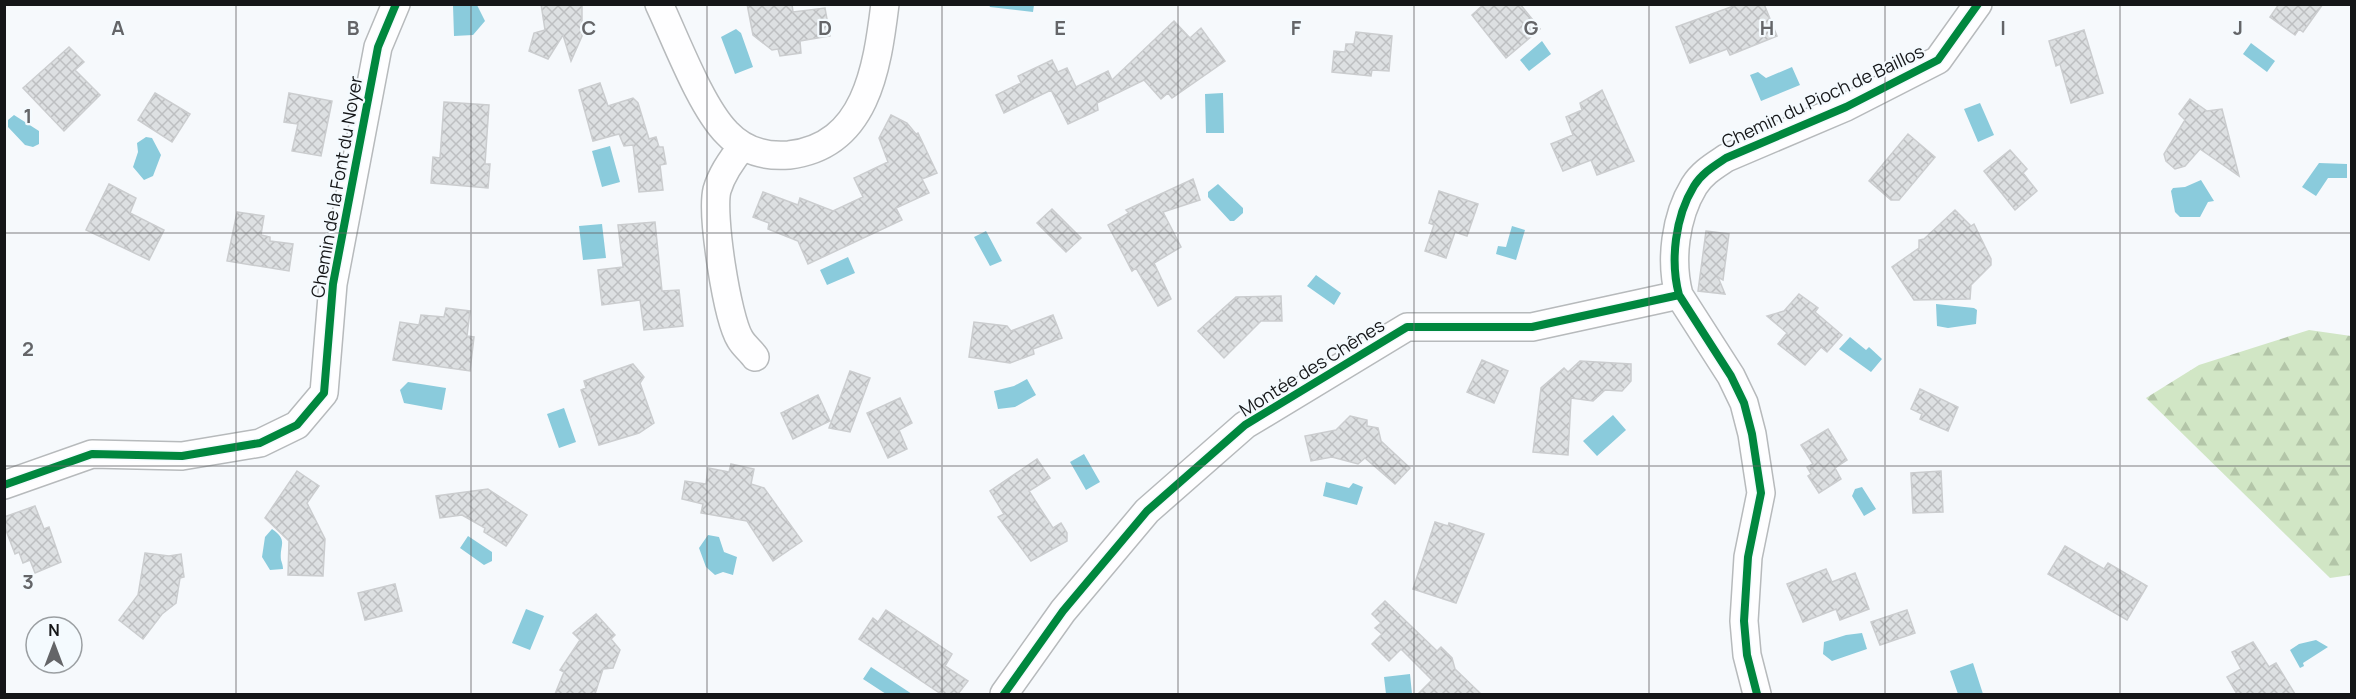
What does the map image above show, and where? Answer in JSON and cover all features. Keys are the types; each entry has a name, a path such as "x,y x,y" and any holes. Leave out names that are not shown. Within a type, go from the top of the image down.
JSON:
{"street":[{"name":"Chemin de la Font du Noyer","path":"4,485 92,454 182,456 260,443 297,425 324,393 333,284 378,46 396,4"},
{"path":"659,4 711,115 728,135 742,146 758,154 796,154 818,149 844,131 852,122 868,87 885,4"},
{"name":"Chemin du Pioch de Baillos","path":"1757,694 1747,655 1744,621 1748,556 1761,494 1752,434 1744,403 1731,376 1679,295 1674,266 1677,238 1694,186 1709,169 1726,158 1845,107 1938,60 1978,4"},
{"path":"742,146 720,180 715,202 715,222 732,320 740,339 755,357"},
{"name":"Montée des Chênes","path":"1004,694 1063,611 1147,511 1245,425 1407,327 1532,327 1679,295"}],"green space":[{"path":"2309,330 2351,336 2351,575 2330,578 2146,398 2199,365"}],"water":[{"path":"989,4 1034,5 1033,12 990,7"},
{"path":"453,5 477,5 485,21 473,35 454,36"},
{"path":"736,29 741,33 753,67 735,74 721,37"},
{"path":"1542,41 1551,54 1529,71 1520,60"},
{"path":"2251,43 2275,61 2267,72 2243,54"},
{"path":"1792,67 1800,85 1761,101 1750,75 1758,72 1766,78"},
{"path":"1223,93 1224,133 1206,133 1205,94"},
{"path":"1980,103 1994,135 1978,142 1964,109"},
{"path":"14,115 39,131 39,144 33,147 25,145 8,127 8,120"},
{"path":"146,137 152,138 161,155 153,176 144,180 133,167 138,152 137,143"},
{"path":"610,146 620,182 602,187 592,151"},
{"path":"2319,163 2347,164 2347,178 2328,178 2316,196 2302,187"},
{"path":"2201,180 2214,201 2208,202 2200,217 2180,217 2175,212 2171,191 2173,188 2185,187"},
{"path":"1218,184 1243,208 1243,213 1234,221 1230,221 1208,197 1208,192"},
{"path":"602,224 606,258 583,260 579,226"},
{"path":"1512,226 1525,230 1516,260 1496,254 1498,246 1506,247"},
{"path":"986,231 1002,261 990,266 974,237"},
{"path":"848,257 855,273 827,285 820,270"},
{"path":"1316,275 1341,293 1334,305 1307,286"},
{"path":"1936,304 1974,308 1977,310 1976,324 1948,328 1937,326"},
{"path":"1850,337 1866,350 1869,347 1882,359 1871,372 1839,349"},
{"path":"1027,379 1036,395 1015,407 998,409 994,391 1014,386"},
{"path":"408,382 446,388 442,410 404,403 400,390"},
{"path":"564,408 576,442 559,448 547,414"},
{"path":"1613,415 1626,430 1597,456 1583,441"},
{"path":"1084,454 1100,482 1086,490 1070,462"},
{"path":"1326,482 1349,488 1353,483 1363,487 1357,505 1323,496"},
{"path":"1862,487 1876,509 1864,516 1852,496 1855,489"},
{"path":"272,529 282,540 283,569 270,570 262,557 265,537"},
{"path":"708,535 719,537 724,552 737,557 733,575 723,572 715,575 706,567 699,548"},
{"path":"468,536 492,552 492,561 484,565 460,548"},
{"path":"526,609 544,616 530,650 512,643"},
{"path":"1862,633 1867,649 1832,661 1823,654 1824,642"},
{"path":"2316,640 2328,647 2303,663 2304,666 2300,668 2290,650 2299,644"},
{"path":"1973,663 1983,694 1958,694 1950,671"},
{"path":"871,667 912,694 886,694 863,679"},
{"path":"1410,674 1412,694 1386,694 1384,677"}],"building":[{"path":"541,4 582,4 582,36 571,61 563,35 548,59 529,51 534,33 545,30"},
{"path":"747,4 792,4 793,12 825,8 830,36 800,41 801,53 780,56 778,49 772,50 753,35"},
{"path":"1484,4 1520,4 1540,29 1506,58 1472,15"},
{"path":"1739,4 1764,4 1777,36 1730,55 1727,49 1690,63 1676,27"},
{"path":"2279,4 2323,4 2303,32 2299,29 2295,35 2270,17"},
{"path":"1174,21 1190,38 1201,28 1225,61 1172,98 1168,93 1161,99 1144,80 1097,103 1098,110 1068,124 1051,90 1004,113 996,95 1021,83 1018,76 1052,60 1058,72 1067,68 1076,87 1108,71 1112,80"},
{"path":"2084,30 2103,93 2071,103 2060,64 2056,66 2049,41"},
{"path":"1356,32 1392,36 1389,71 1372,70 1371,76 1332,72 1334,51 1345,52 1346,44 1354,44"},
{"path":"69,47 84,62 75,70 100,95 64,131 23,88"},
{"path":"600,83 608,106 633,98 638,103 649,139 656,137 659,147 663,147 666,164 660,165 663,190 639,192 633,145 624,146 619,134 593,141 579,90"},
{"path":"1602,90 1634,161 1597,175 1591,160 1563,171 1551,144 1573,135 1566,117 1582,110 1580,103"},
{"path":"155,93 190,114 172,142 138,120"},
{"path":"289,93 332,101 321,156 292,151 298,124 284,122"},
{"path":"2190,99 2207,111 2222,109 2239,176 2200,149 2185,166 2175,169 2166,161 2164,154 2185,120 2179,114"},
{"path":"444,102 489,105 485,164 490,164 488,188 431,183 433,157 440,158"},
{"path":"891,115 907,123 916,134 918,133 937,173 922,179 929,193 896,208 902,220 808,264 798,241 768,229 769,223 753,217 763,192 798,205 800,198 833,211 863,197 854,178 888,162 879,138"},
{"path":"1908,134 1935,157 1899,200 1891,200 1869,181"},
{"path":"2010,150 2027,169 2023,173 2037,191 2015,210 1984,171"},
{"path":"1193,179 1200,200 1163,212 1181,247 1154,263 1171,299 1158,306 1136,268 1132,271 1108,225 1129,213 1126,210"},
{"path":"109,184 136,198 130,213 164,230 149,260 86,230"},
{"path":"1439,191 1478,204 1467,236 1455,232 1446,258 1425,251 1434,225 1429,223"},
{"path":"1052,209 1081,238 1066,252 1037,223"},
{"path":"1955,210 1971,226 1974,224 1991,259 1991,265 1971,285 1970,299 1914,300 1892,267 1919,248 1919,240 1924,239"},
{"path":"237,212 264,216 261,235 270,237 270,241 293,244 289,271 227,261"},
{"path":"655,222 662,291 679,290 683,326 644,330 640,300 602,305 598,270 623,267 618,225"},
{"path":"1706,231 1729,234 1723,280 1718,277 1725,294 1698,291"},
{"path":"1799,294 1818,308 1815,312 1842,335 1827,352 1821,347 1805,365 1778,344 1787,333 1767,316 1784,311"},
{"path":"1281,296 1282,321 1261,321 1224,358 1198,331 1236,297"},
{"path":"446,308 470,311 467,336 474,337 470,371 393,360 400,322 419,325 421,315 444,317"},
{"path":"1053,315 1062,338 1033,349 1034,354 1010,363 969,357 974,322 1007,326 1011,331"},
{"path":"1482,360 1508,371 1494,403 1467,392"},
{"path":"1580,361 1631,364 1631,381 1622,391 1605,390 1593,401 1571,398 1568,455 1533,452 1541,388 1564,368 1568,372"},
{"path":"633,364 644,377 640,383 654,423 639,433 599,445 581,390 586,388 584,381"},
{"path":"850,371 870,378 850,432 829,428"},
{"path":"1920,389 1958,407 1948,431 1920,419 1922,414 1911,409"},
{"path":"818,395 830,421 793,439 781,413"},
{"path":"900,398 912,423 899,430 907,449 888,458 867,413"},
{"path":"1350,416 1367,420 1367,426 1378,428 1381,441 1410,468 1395,484 1365,458 1358,464 1332,457 1311,461 1305,436 1336,430"},
{"path":"1828,429 1847,460 1835,468 1841,479 1819,493 1808,476 1811,474 1807,467 1813,464 1801,445"},
{"path":"1037,459 1050,478 1029,491 1053,528 1061,523 1067,533 1067,541 1031,561 998,517 1004,514 990,491"},
{"path":"731,464 754,469 751,484 764,488 802,541 773,561 747,521 701,513 703,504 682,499 685,481 706,484 708,468 729,472"},
{"path":"297,471 319,486 307,503 325,539 323,576 288,575 289,541 265,518"},
{"path":"1941,471 1943,512 1913,513 1911,473"},
{"path":"488,489 527,515 506,546 484,532 485,528 462,515 440,518 436,496"},
{"path":"35,506 44,529 49,527 61,562 35,573 30,560 23,563 19,552 15,554 4,525 4,517"},
{"path":"1435,522 1448,526 1449,523 1484,534 1456,603 1413,589"},
{"path":"2065,546 2104,569 2108,563 2147,586 2127,620 2048,574"},
{"path":"145,553 169,556 181,554 184,577 180,578 176,603 162,614 143,639 119,620 138,595"},
{"path":"1826,569 1832,582 1855,573 1869,609 1840,620 1836,609 1803,622 1787,584"},
{"path":"395,584 402,611 365,620 358,593"},
{"path":"1385,601 1437,651 1441,647 1452,658 1455,669 1481,694 1418,694 1432,680 1401,649 1389,661 1372,644 1382,634 1375,628 1381,623 1372,614"},
{"path":"886,610 952,654 945,666 968,681 958,694 941,694 859,639 873,618 878,622"},
{"path":"1907,610 1915,633 1880,645 1871,622"},
{"path":"596,614 615,635 611,639 620,650 613,668 603,669 595,694 555,694 564,672 560,670 580,640 573,633"},
{"path":"2253,642 2269,667 2276,663 2295,694 2237,694 2227,677 2241,669 2232,652"}],"cycle path":[{"path":"4,485 92,454 182,456 260,443 297,425 324,393 333,284 378,47 396,4"},
{"path":"1757,694 1747,655 1744,621 1748,557 1761,493 1752,434 1744,403 1731,376 1679,295 1675,254 1682,211 1697,181 1726,158 1846,107 1938,60 1978,4"},
{"path":"1004,694 1063,611 1147,511 1245,425 1407,327 1532,327 1679,295"}]}
